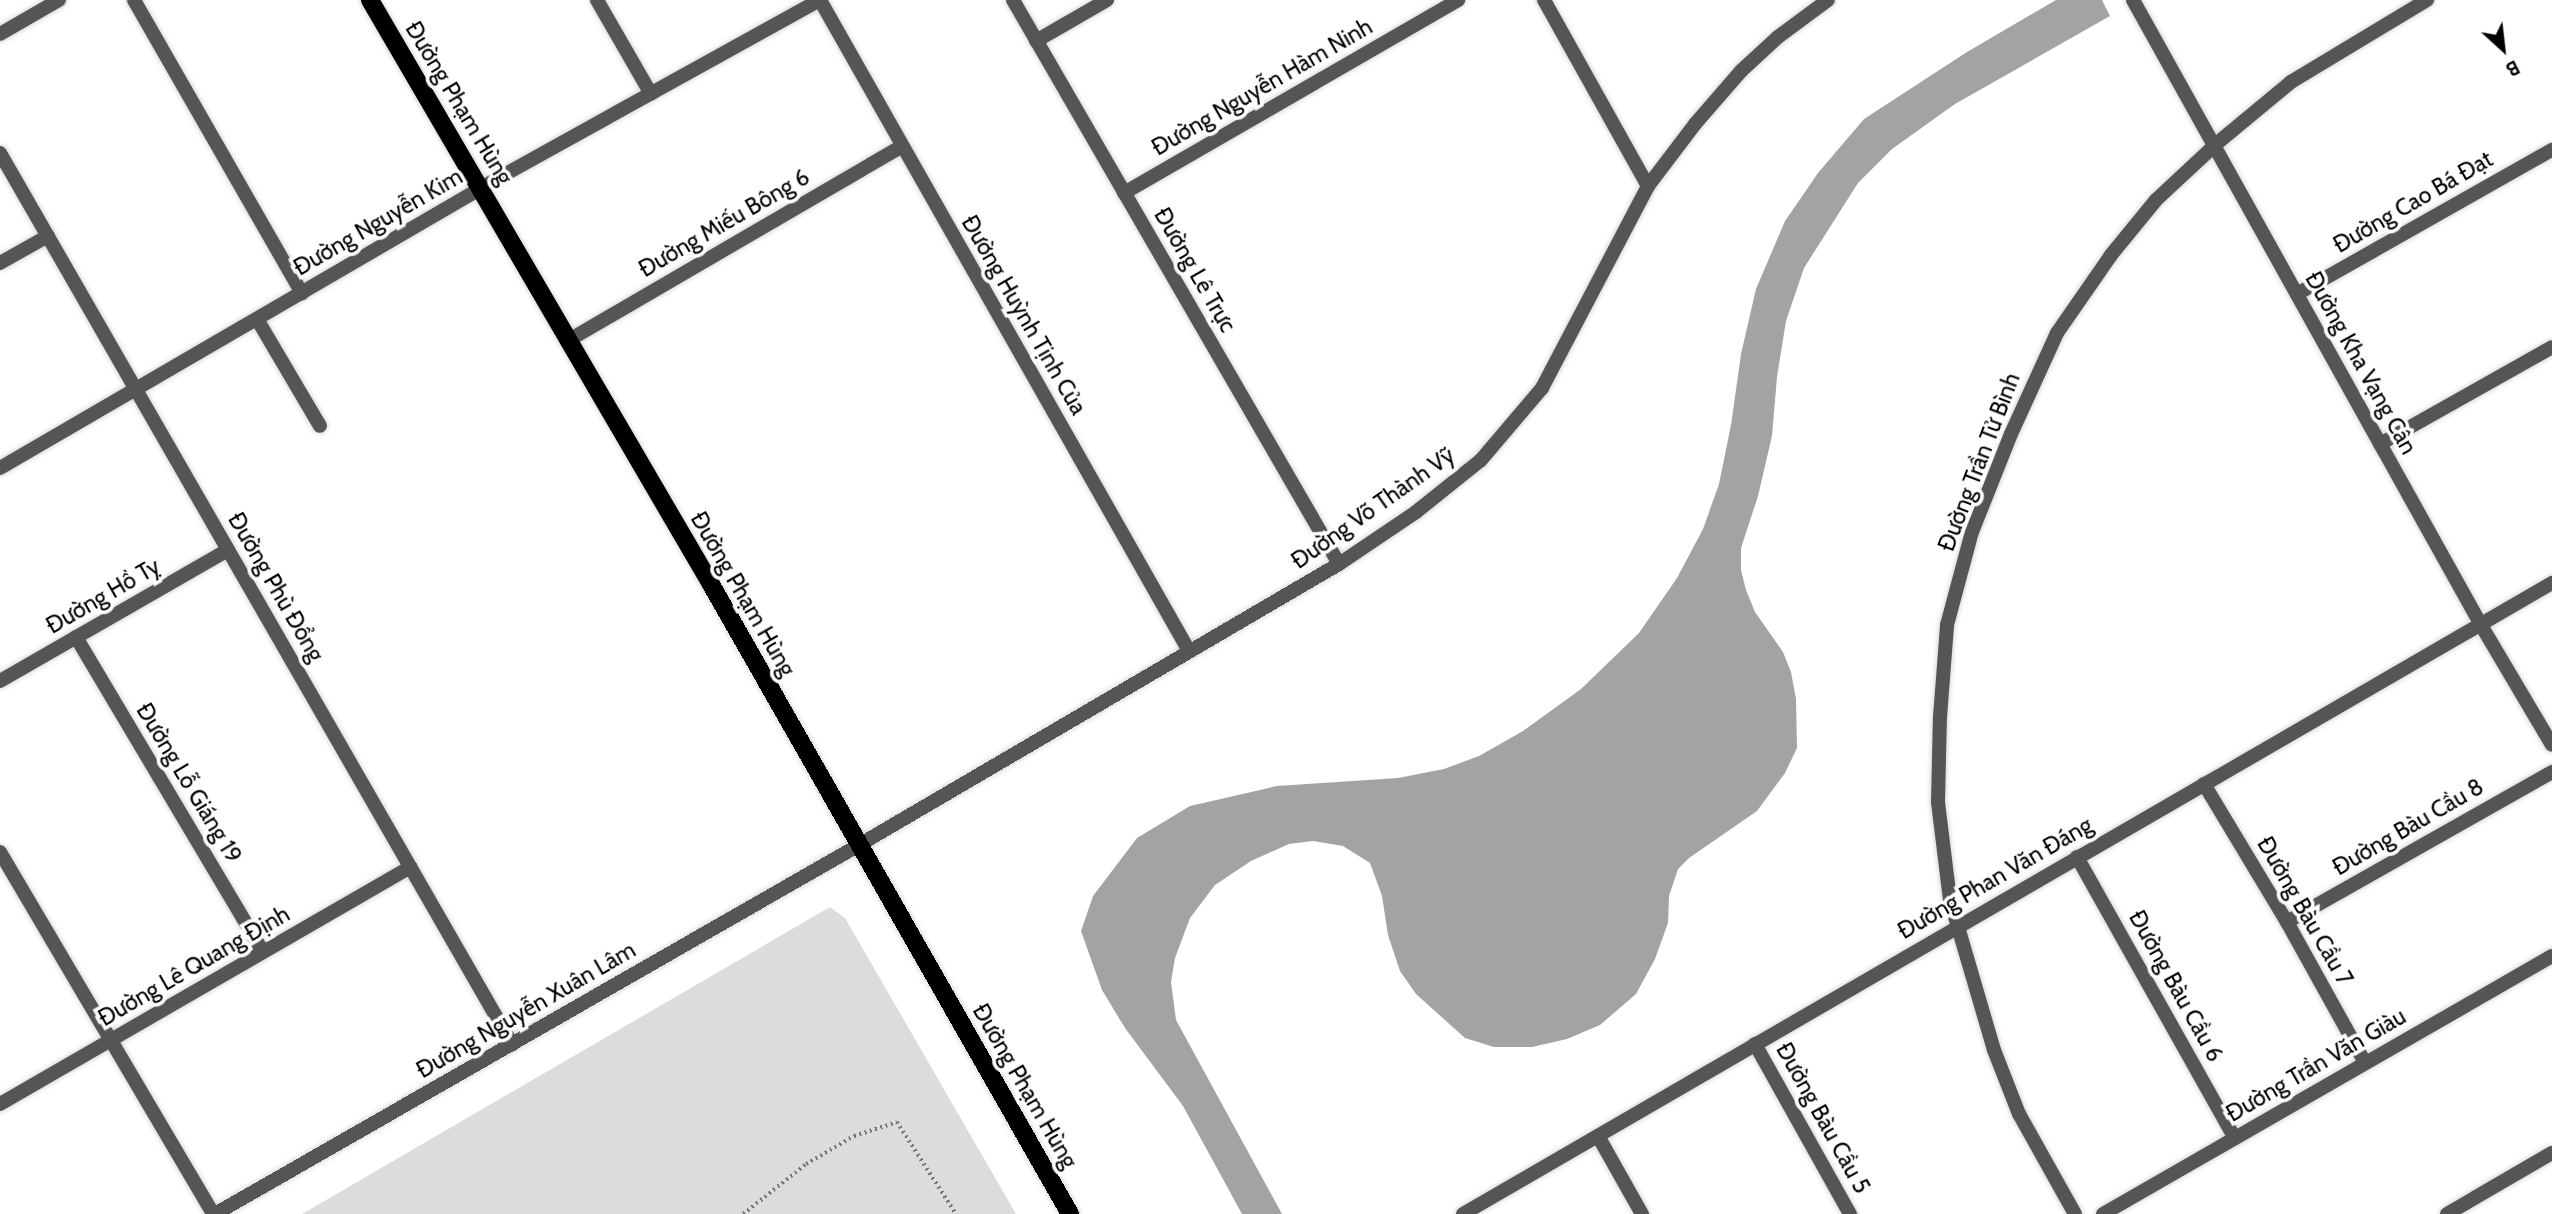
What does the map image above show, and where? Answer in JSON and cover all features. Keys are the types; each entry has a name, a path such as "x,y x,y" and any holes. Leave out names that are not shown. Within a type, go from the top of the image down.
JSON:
{"main road":[{"name":"Đường Phạm Hùng","path":"370,0 569,340 1070,1214"}],"street":[{"path":"0,34 59,0"},
{"path":"134,0 302,293"},
{"path":"597,0 651,94"},
{"name":"Đường Nguyễn Kim","path":"0,468 481,188 819,0"},
{"name":"Đường Huỳnh Tịnh Của","path":"819,0 1189,652"},
{"name":"Đường Lê Trực","path":"1013,0 1339,564"},
{"path":"1036,41 1107,0"},
{"name":"Đường Nguyễn Hàm Ninh","path":"1124,193 1458,0"},
{"path":"1544,0 1648,187"},
{"name":"Đường Võ Thành Vỹ","path":"859,845 1339,564 1416,512 1481,460 1542,388 1648,187 1695,124 1741,71 1778,37 1829,0"},
{"name":"Đường Trần Tử Bình","path":"2075,1214 2014,1102 1994,1050 1950,900 1938,802 1940,717 1947,625 1972,532 2011,434 2057,333 2111,255 2156,200 2215,145 2291,82 2427,0"},
{"name":"Đường Kha Vạng Cân","path":"2136,4 2480,625 2552,746"},
{"name":"Đường Miếu Bông 6","path":"569,340 902,146"},
{"name":"Đường Cao Bá Đạt","path":"2297,294 2552,149"},
{"name":"Đường Phù Đổng","path":"0,153 512,1044"},
{"path":"0,263 48,236"},
{"path":"257,319 320,426"},
{"path":"2380,444 2552,347"},
{"name":"Đường Hồ Tỵ","path":"0,681 228,550"},
{"name":"Đường Phan Văn Đáng","path":"1463,1214 2552,583"},
{"name":"Đường Lỗ Giáng 19","path":"76,637 263,952"},
{"name":"Đường Bàu Cầu 8","path":"2287,922 2552,772"},
{"name":"Đường Bàu Cầu 7","path":"2204,784 2287,922 2365,1063"},
{"name":"Đường Nguyễn Xuân Lâm","path":"214,1214 859,845"},
{"path":"0,852 214,1214"},
{"name":"Đường Bàu Cầu 6","path":"2077,857 2235,1138"},
{"name":"Đường Lê Quang Định","path":"0,1104 410,867"},
{"name":"Đường Trần Văn Giàu","path":"2103,1214 2552,956"},
{"name":"Đường Bàu Cầu 5","path":"1755,1044 1850,1214"},
{"path":"1598,1136 1642,1214"},
{"path":"2447,1214 2552,1153"}],"path":[{"path":"743,1214 806,1164 853,1136 897,1122 956,1214"}],"shaded area":[{"path":"2056,0 2102,0 2110,16 1955,104 1892,149 1858,183 1804,268 1786,321 1777,377 1772,436 1758,496 1741,548 1741,570 1746,590 1755,612 1783,652 1791,672 1796,699 1797,748 1785,773 1757,811 1689,858 1678,869 1669,896 1668,923 1655,959 1636,994 1600,1025 1567,1039 1532,1047 1494,1047 1465,1038 1416,994 1400,971 1388,935 1382,896 1370,863 1343,846 1313,841 1289,844 1251,861 1215,885 1190,918 1175,958 1171,982 1176,1020 1282,1214 1242,1214 1183,1106 1125,1028 1102,990 1081,931 1093,896 1137,838 1190,806 1277,786 1398,778 1444,769 1479,756 1523,731 1581,689 1639,633 1677,578 1703,529 1719,484 1741,354 1756,289 1785,221 1818,173 1864,119 1967,52"},
{"path":"830,907 845,918 1016,1214 302,1214"}]}
